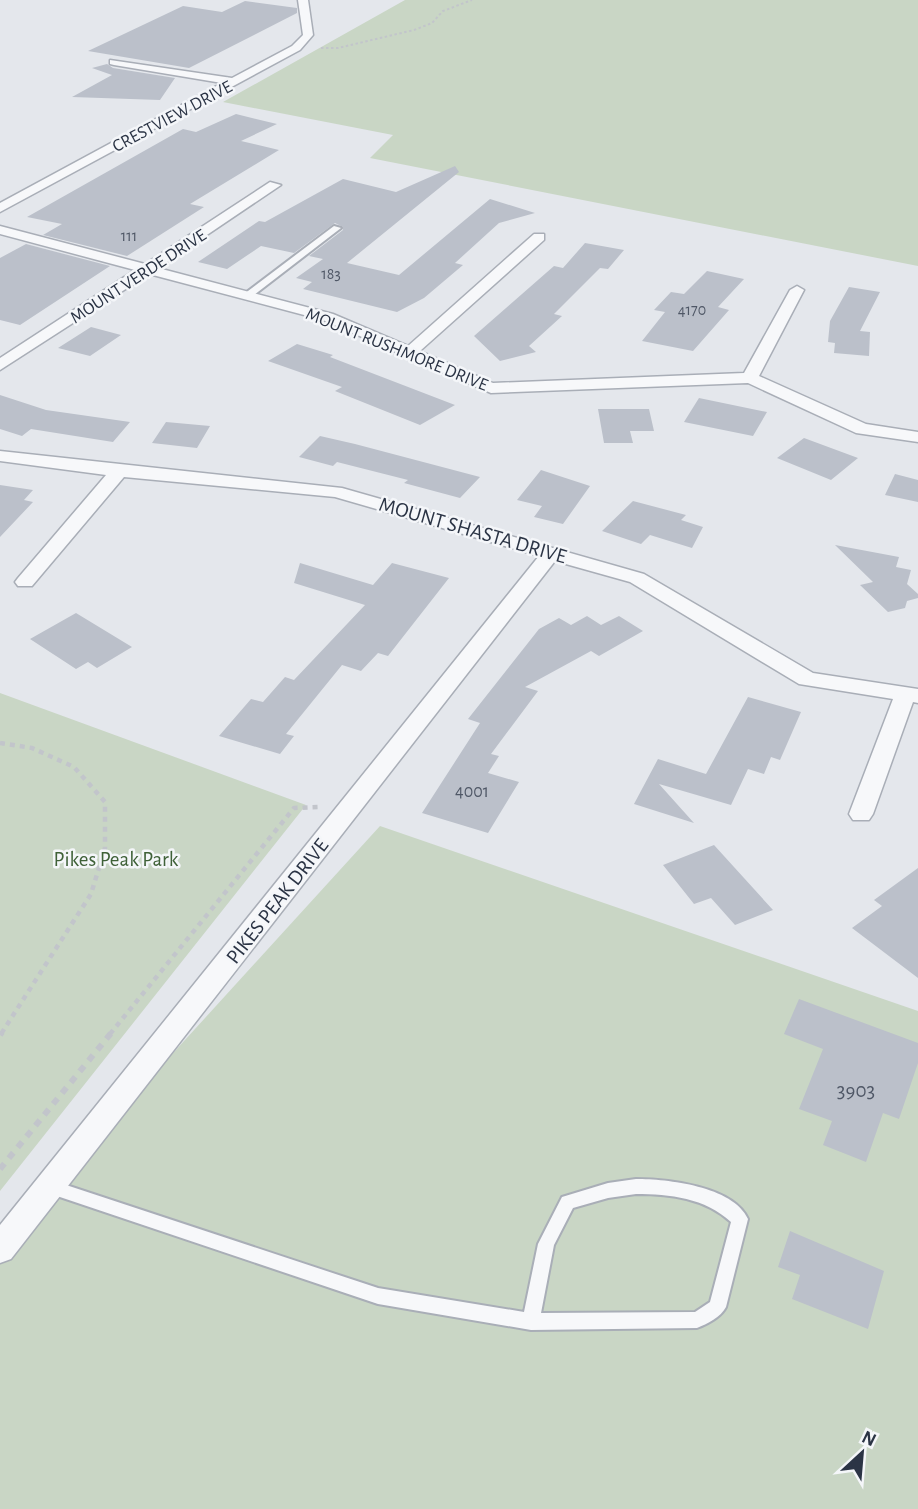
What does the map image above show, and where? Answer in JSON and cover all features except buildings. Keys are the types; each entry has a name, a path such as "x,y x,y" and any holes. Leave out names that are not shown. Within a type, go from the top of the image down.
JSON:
{"street":[{"path":"296,48 308,34 303,0"},
{"name":"CRESTVIEW DRIVE","path":"0,208 296,48"},
{"path":"114,62 234,82"},
{"name":"MOUNT VERDE DRIVE","path":"0,365 275,185"},
{"name":"MOUNT RUSHMORE DRIVE","path":"0,230 328,317 491,388 750,378 862,429 918,437"},
{"path":"409,353 539,237"},
{"path":"750,378 797,290"},
{"name":"MOUNT SHASTA DRIVE","path":"0,456 118,471 336,492 637,578 807,679 912,694"},
{"path":"25,582 118,471"},
{"name":"PIKES PEAK DRIVE","path":"0,1249 552,552"},
{"path":"861,814 912,694"}],"lane":[{"path":"247,296 337,228"},
{"path":"51,1187 378,1296 531,1322 697,1320 717,1307 740,1219 731,1208 682,1189 622,1188 568,1202 546,1244 531,1322"}],"path":[{"path":"296,48 338,48 414,30 432,23 443,11 472,0"},
{"path":"0,743 32,748 74,767 105,802 105,848 91,894 0,1035"},
{"path":"0,1169 294,808 352,806"}],"green space":[{"path":"405,0 918,0 918,266 370,158 393,135 223,102"},
{"name":"Pikes Peak Park","path":"0,693 306,805 0,1191"},
{"path":"380,826 918,1011 918,1509 0,1509 0,1249 51,1187"}]}
